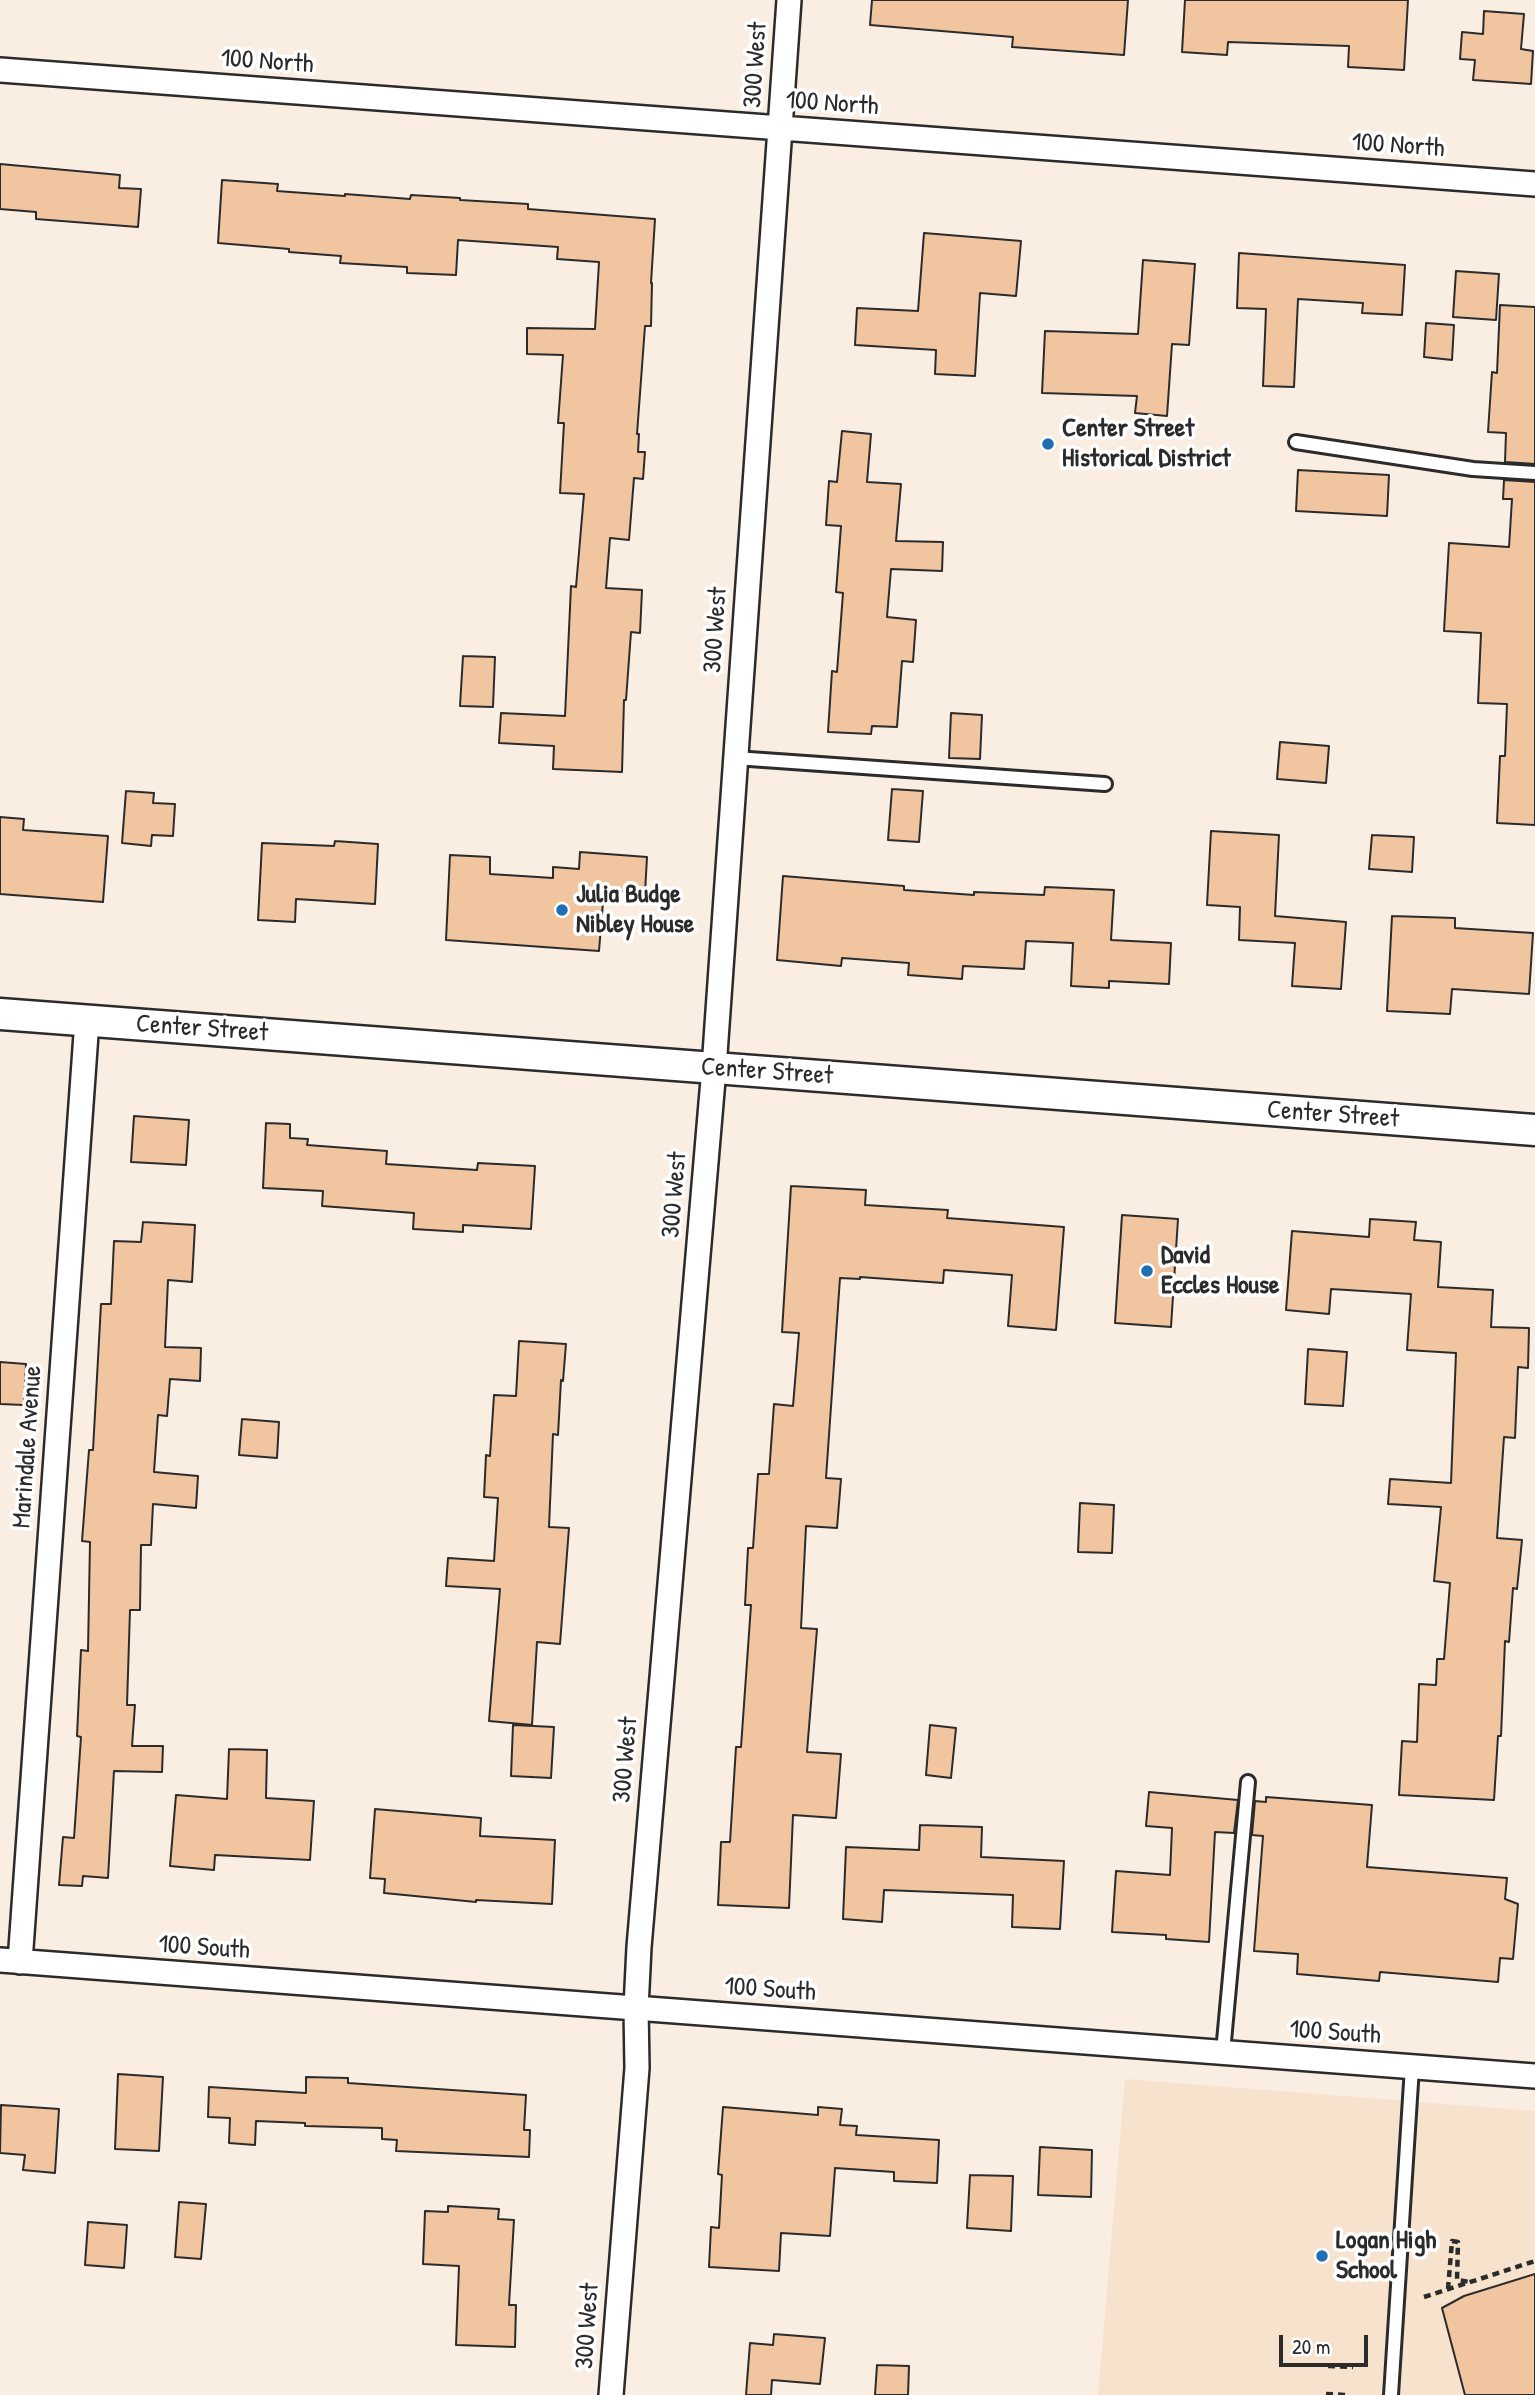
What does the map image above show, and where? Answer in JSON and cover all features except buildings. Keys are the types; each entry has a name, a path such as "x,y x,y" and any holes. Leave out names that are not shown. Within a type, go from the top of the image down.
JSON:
{"street":[{"name":"300 West","path":"611,2395 637,2068 636,2008 640,1933 714,1068 789,0"},
{"name":"100 North","path":"0,71 1535,184"},
{"name":"Center Street","path":"0,1014 1535,1130"},
{"name":"Marindale Avenue","path":"10,1961 87,1020"},
{"name":"100 South","path":"10,1961 1535,2076"}],"lane":[{"path":"1296,443 1473,469 1535,473"},
{"path":"735,758 1105,784"},
{"path":"1223,2052 1248,1782"},
{"path":"1391,2395 1412,2067"}],"path":[{"path":"1448,2289 1452,2241 1458,2242 1457,2280 1470,2282"},
{"path":"1424,2297 1535,2261"},
{"path":"1328,2366 1353,2367"},
{"path":"1326,2394 1346,2395"}],"shaded area":[{"name":"Logan High School","path":"1125,2079 1535,2111 1535,2395 1098,2395"}],"place":[{"name":"Center Street Historical District","path":"1048,444"},
{"name":"Julia Budge Nibley House","path":"562,910"},
{"name":"David Eccles House","path":"1147,1271"},
{"name":"Logan High School","path":"1322,2256"}]}
